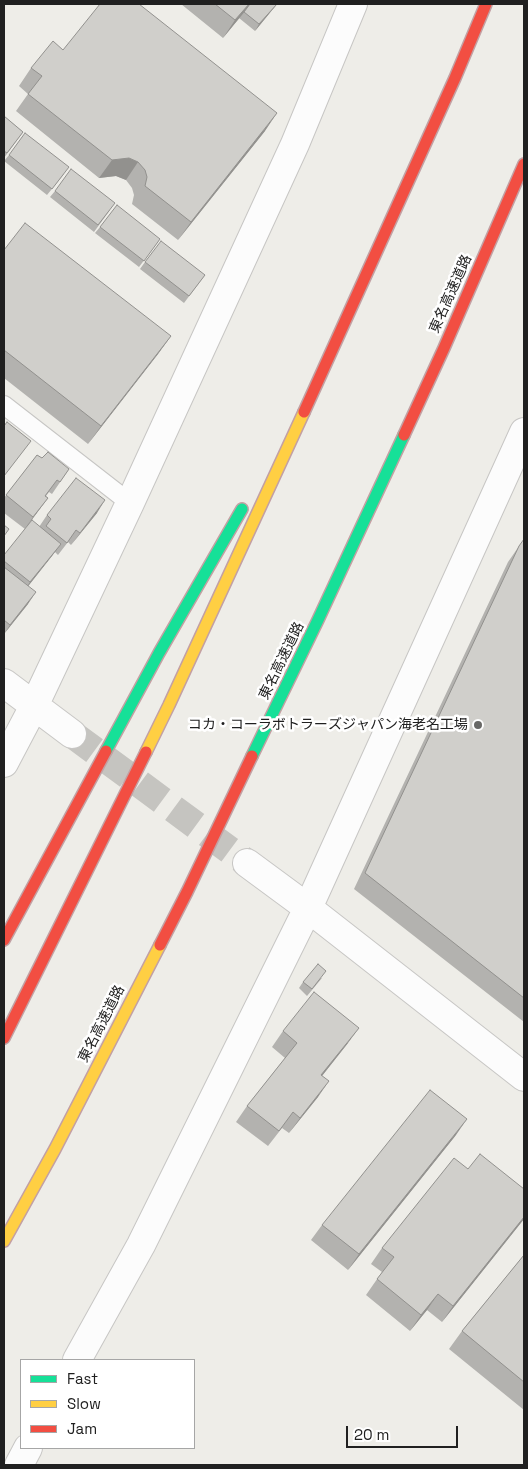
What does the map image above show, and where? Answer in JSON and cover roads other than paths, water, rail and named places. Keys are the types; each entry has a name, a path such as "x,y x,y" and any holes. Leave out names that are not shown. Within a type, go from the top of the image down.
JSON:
{"highway":[{"path":"4,1038 169,705 327,362 455,78 486,4"},
{"name":"東名高速道路","path":"6,1245 187,892 317,622 440,357 524,164"},
{"path":"268,465 327,362"},
{"path":"4,940 159,653 248,499"}],"street":[{"path":"4,763 34,706 130,504 295,144 353,4"},
{"path":"78,1359 141,1245 308,908 524,432"},
{"path":"4,683 72,734"},
{"path":"247,863 308,908 524,1078"},
{"path":"18,1465 27,1449"}],"lane":[{"path":"4,404 130,504"}],"tunnel":[{"path":"72,734 247,863"}],"place":[{"name":"コカ・コーラボトラーズジャパン海老名工場","path":"478,725"}]}
